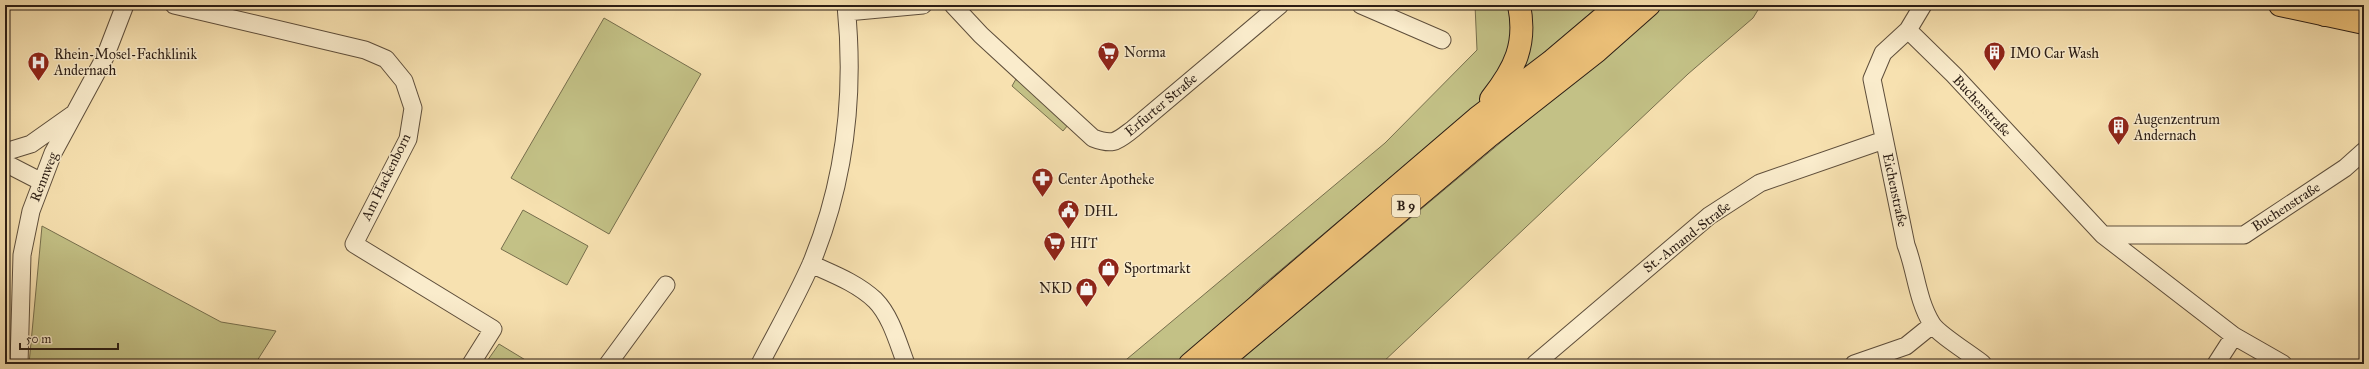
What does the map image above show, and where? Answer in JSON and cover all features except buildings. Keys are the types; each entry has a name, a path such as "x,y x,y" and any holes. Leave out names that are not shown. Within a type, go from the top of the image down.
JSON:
{"main road":[{"path":"1476,118 1504,83 1518,57 1522,37 1519,5"},
{"name":"B 9","path":"1190,364 1476,118 1552,60 1618,5"},
{"name":"B 9","path":"1218,364 1489,136 1596,51 1649,5"},
{"path":"2280,5 2364,23"},
{"path":"2325,15 2357,5"}],"street":[{"name":"Rennweg","path":"19,364 22,255 31,211 40,181 106,57 125,5"},
{"name":"Am Hackenborn","path":"174,5 365,50 386,59 404,81 413,108 408,139 354,244 493,329 470,364"},
{"path":"760,364 811,264 827,218 843,154 849,104 850,40 847,9 923,5"},
{"name":"Erfurter Straße","path":"952,5 981,35 1093,138 1104,142 1114,143 1134,129 1280,5"},
{"path":"1361,5 1442,40"},
{"name":"Eichenstraße","path":"1923,5 1908,30 1883,52 1872,79 1906,245 1913,262 1917,287 1932,325"},
{"name":"Buchenstraße","path":"1908,30 1954,75 2103,236 2234,336 2283,364"},
{"path":"5,152 31,144 75,113"},
{"name":"St.-Amand-Straße","path":"1535,364 1709,216 1760,183 1884,140"},
{"name":"Buchenstraße","path":"2103,236 2244,235 2345,168 2364,151"},
{"path":"5,163 40,181"},
{"path":"811,264 845,279 876,300 886,316 906,364"},
{"path":"608,364 666,285"},
{"path":"1854,364 1906,346 1932,325 1983,364"},
{"path":"2216,364 2234,336"}],"shaded area":[{"path":"1475,5 1512,5 1514,49 1482,100 1257,290 1220,330 1179,364 1121,364 1385,143 1477,50"},
{"path":"1524,5 1600,5 1521,72"},
{"path":"1665,5 1761,5 1753,18 1688,74 1381,364 1236,364"},
{"path":"604,18 701,74 609,234 511,178"},
{"path":"1016,79 1068,125 1063,131 1012,86"},
{"path":"523,210 588,246 567,285 501,249"},
{"path":"42,226 221,322 276,331 255,364 29,364"},
{"path":"499,344 532,364 485,364"}],"place":[{"name":"Norma","path":"1109,72"},
{"name":"IMO Car Wash","path":"1995,72"},
{"name":"Rhein-Mosel-Fachklinik Andernach","path":"38,82"},
{"name":"Augenzentrum Andernach","path":"2119,146"},
{"name":"Center Apotheke","path":"1042,198"},
{"name":"DHL","path":"1068,230"},
{"name":"HIT","path":"1055,262"},
{"name":"Sportmarkt","path":"1109,288"},
{"name":"NKD","path":"1087,308"}]}
